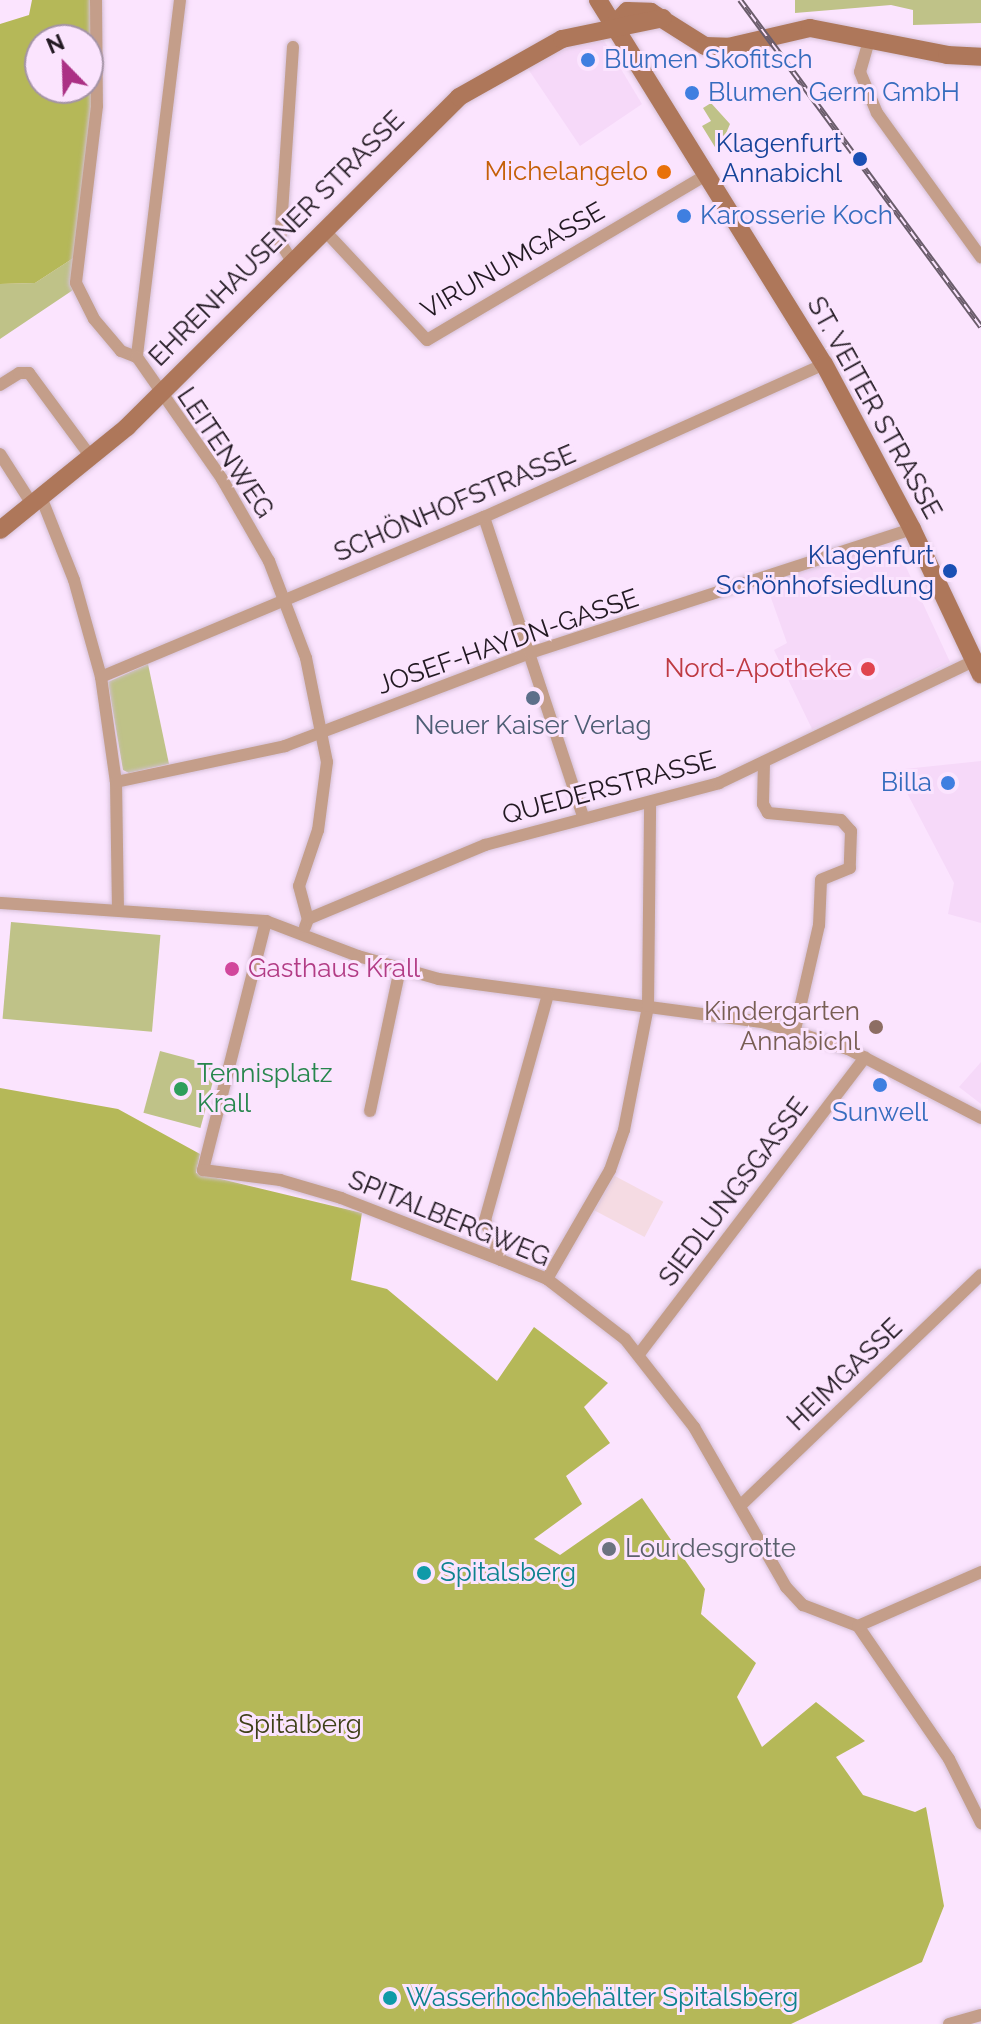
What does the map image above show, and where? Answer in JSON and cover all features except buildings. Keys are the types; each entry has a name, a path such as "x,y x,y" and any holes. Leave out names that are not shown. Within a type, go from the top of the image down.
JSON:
{"street":[{"path":"96,0 97,106 76,283 94,319 121,351 137,357 180,0"},
{"name":"ST. VEITER STRASSE","path":"598,0 824,364 912,529 978,668"},
{"name":"EHRENHAUSENER STRASSE","path":"0,530 91,457 160,394 459,97 562,39 614,25 631,28 663,18 693,42 716,48 810,28 870,37"},
{"path":"981,57 947,55 870,37 860,72 877,113 981,257"},
{"path":"293,47 280,247 294,264"},
{"name":"VIRUNUMGASSE","path":"325,231 427,340 708,174"},
{"name":"LEITENWEG","path":"137,357 222,479 285,601 325,731 323,809 299,886 308,919"},
{"name":"SCHÖNHOFSTRASSE","path":"101,677 484,517 824,364"},
{"path":"0,385 19,373 29,373 91,457"},
{"path":"0,454 37,501 86,616 101,677 116,782 118,910"},
{"path":"484,517 583,817"},
{"name":"JOSEF-HAYDN-GASSE","path":"116,782 285,746 530,653 912,529"},
{"name":"QUEDERSTRASSE","path":"308,919 485,845 719,783 978,668"},
{"path":"764,762 763,804 768,813 841,820 851,831 850,868 821,880 819,925 795,1030"},
{"path":"547,1279 610,1170 624,1130 648,1006 650,802"},
{"path":"0,903 266,921 400,969 548,995 648,1006 795,1030 865,1057 981,1118"},
{"path":"302,934 308,919"},
{"name":"SPITALBERGWEG","path":"266,921 226,1065 203,1170 280,1180 326,1194 547,1279 639,1354 694,1427 786,1587 803,1605 858,1626"},
{"path":"370,1111 400,969"},
{"path":"501,1260 485,1220 548,995"},
{"name":"SIEDLUNGSGASSE","path":"639,1354 865,1057"},
{"name":"HEIMGASSE","path":"740,1506 981,1275"},
{"path":"979,1576 858,1626 949,1759 981,1823"},
{"path":"949,2024 981,2015"}],"shaded area":[{"path":"603,39 642,104 580,146 524,63 564,44"},
{"path":"894,541 950,662 812,729 774,650 787,643 765,581"},
{"path":"981,761 981,923 948,914 954,883 895,770"},
{"path":"981,1062 981,1104 959,1087"},
{"path":"613,1175 663,1202 645,1237 594,1210"}],"green space":[{"path":"32,0 90,0 91,24 24,24 24,104 92,104 75,257 35,283 0,284 0,24 29,15"},
{"path":"795,0 981,0 981,23 913,25 913,10 891,5 795,13"},
{"path":"711,103 730,124 718,152 702,126 711,121 703,108"},
{"path":"75,257 73,290 0,339 0,284 35,283"},
{"path":"148,664 169,764 129,773 123,770 108,682"},
{"path":"11,922 160,935 152,1032 3,1019"},
{"name":"Tennisplatz Krall","path":"160,1051 217,1066 200,1128 143,1113"},
{"name":"Spitalberg","path":"0,1088 118,1109 200,1154 196,1173 362,1213 351,1280 387,1289 497,1381 534,1327 608,1383 584,1407 610,1443 566,1476 582,1504 534,1539 560,1555 642,1498 705,1589 701,1614 756,1663 737,1697 762,1747 816,1702 865,1741 836,1757 863,1795 915,1812 926,1807 944,1906 922,1962 791,2024 0,2024"}],"railway":[{"path":"740,0 981,327"}],"place":[{"name":"Blumen Skofitsch","path":"588,60"},
{"name":"Blumen Germ GmbH","path":"692,93"},
{"name":"Klagenfurt Annabichl","path":"860,159"},
{"name":"Michelangelo","path":"664,172"},
{"name":"Karosserie Koch","path":"684,216"},
{"name":"Klagenfurt Schönhofsiedlung","path":"950,571"},
{"name":"Nord-Apotheke","path":"868,669"},
{"name":"Neuer Kaiser Verlag","path":"533,698"},
{"name":"Billa","path":"948,783"},
{"name":"Gasthaus Krall","path":"232,969"},
{"name":"Kindergarten Annabichl","path":"876,1027"},
{"name":"Sunwell","path":"880,1085"},
{"name":"Tennisplatz Krall","path":"181,1089"},
{"name":"Lourdesgrotte","path":"609,1549"},
{"name":"Spitalsberg","path":"424,1573"},
{"name":"Wasserhochbehälter Spitalsberg","path":"390,1998"}]}
